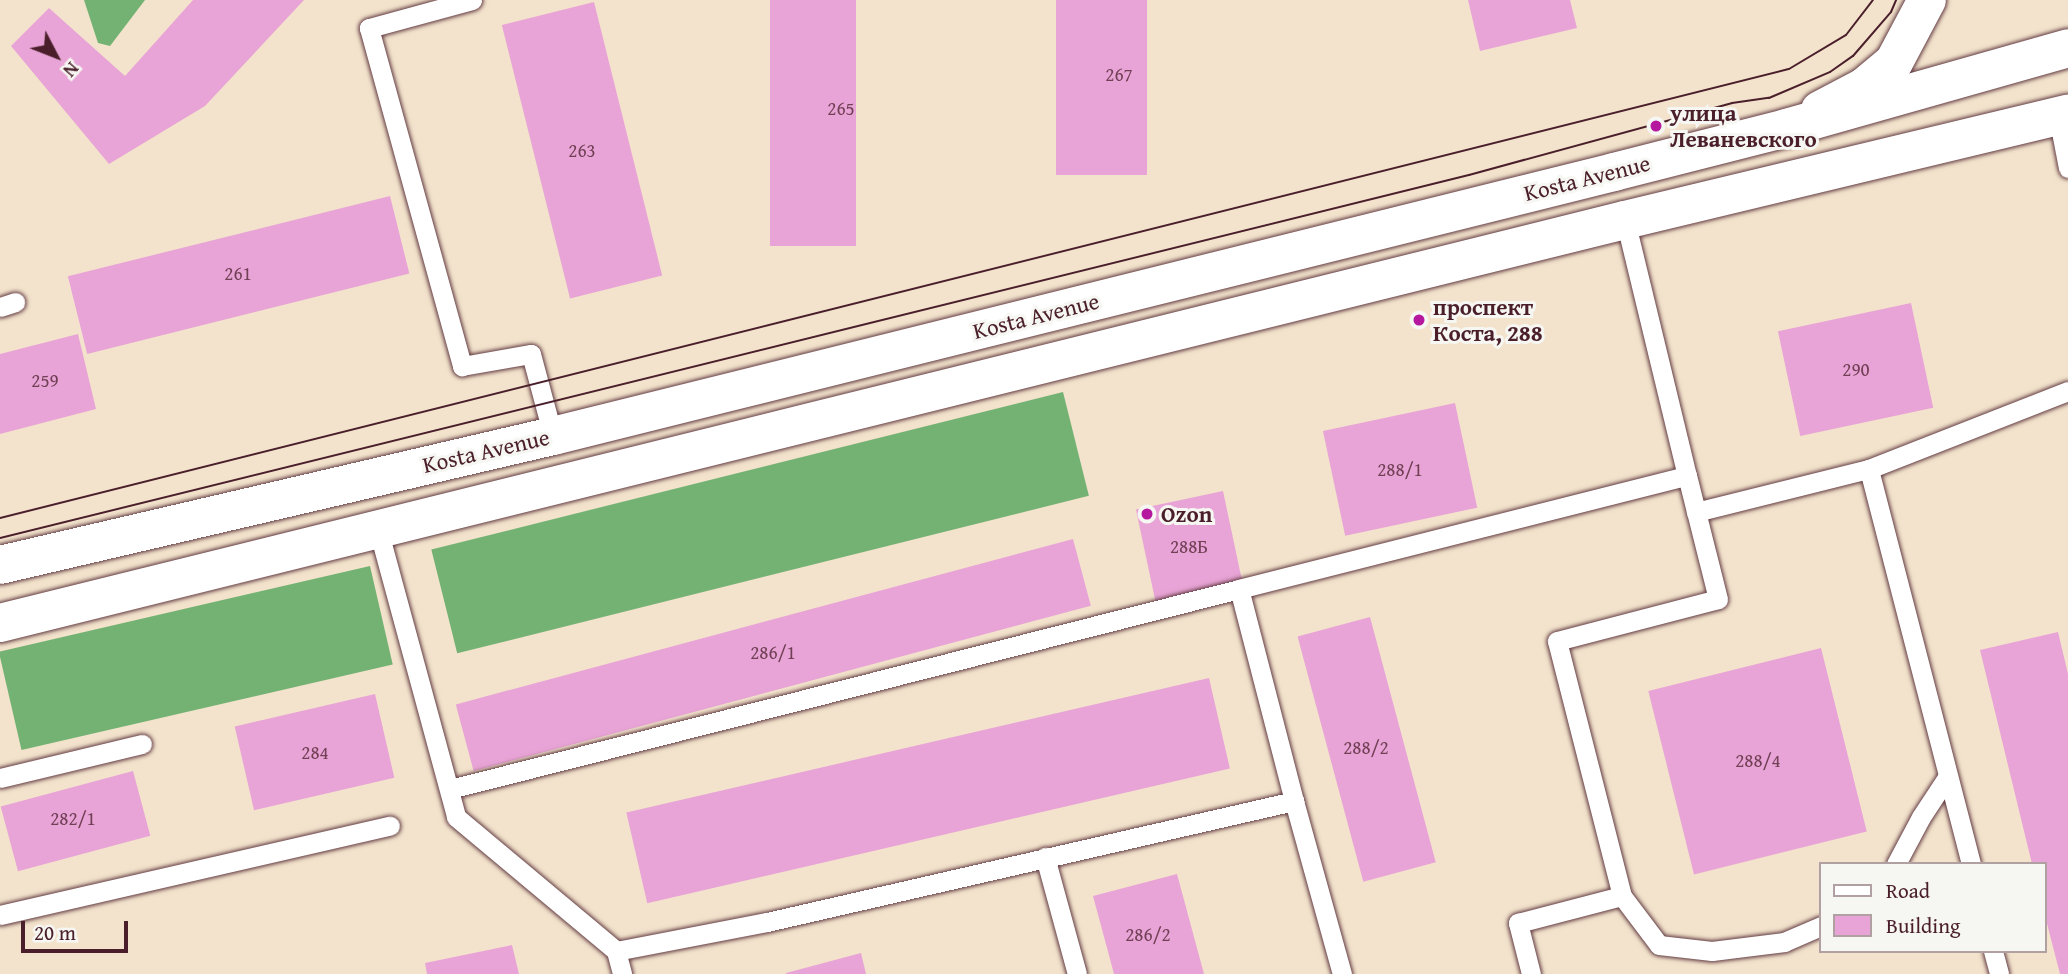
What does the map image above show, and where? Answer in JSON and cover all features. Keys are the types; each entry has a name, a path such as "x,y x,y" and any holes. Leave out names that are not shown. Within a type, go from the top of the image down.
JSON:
{"main road":[{"path":"1786,128 1864,87 1894,62 1927,0"},
{"name":"Kosta Avenue","path":"0,565 553,436 1786,128 2068,48"},
{"name":"Kosta Avenue","path":"0,623 1625,220 2063,115"}],"lane":[{"path":"472,0 369,28 462,366 531,354 553,436"},
{"path":"2063,115 2068,168"},
{"path":"1625,220 1718,599 1556,641 1622,896 1659,945 1712,951 1784,942 1820,926"},
{"path":"1696,512 1869,469 2068,391"},
{"path":"1869,469 1970,862"},
{"path":"450,789 1687,476"},
{"path":"378,528 456,817 616,951 622,974"},
{"path":"1240,589 1342,974"},
{"path":"0,778 142,744"},
{"path":"1897,862 1921,817 1948,776"},
{"path":"616,951 767,922 1294,801"},
{"path":"0,915 390,825"},
{"path":"1045,857 1077,974"},
{"path":"1531,974 1518,923 1622,896"},
{"path":"1994,953 1999,974"}],"green space":[{"path":"84,0 145,0 110,46 98,43"},
{"path":"1063,392 1089,496 457,653 431,549"},
{"path":"370,566 393,664 21,750 0,651"}],"building":[{"path":"193,0 304,0 205,106 109,164 11,46 49,8 125,76"},
{"path":"770,0 856,0 856,246 770,246"},
{"path":"1056,0 1147,0 1147,175 1056,175"},
{"path":"1468,0 1570,0 1577,28 1480,51"},
{"path":"594,2 662,276 570,299 502,25"},
{"path":"390,196 409,274 87,354 68,276"},
{"path":"1911,303 1933,408 1800,436 1778,331"},
{"path":"78,334 96,409 0,434 0,354"},
{"path":"1455,403 1477,508 1345,536 1323,431"},
{"path":"1223,491 1243,585 1156,603 1136,510"},
{"path":"1073,539 1091,606 474,771 456,704"},
{"path":"1370,617 1436,862 1363,882 1298,636"},
{"path":"2058,632 2068,674 2068,974 2060,974 2047,924 2047,862 2032,862 1980,650"},
{"path":"1821,648 1867,831 1694,874 1648,691"},
{"path":"1209,678 1230,769 647,903 626,813"},
{"path":"375,694 394,778 254,810 235,726"},
{"path":"133,771 150,836 18,871 1,806"},
{"path":"1177,874 1204,974 1114,974 1093,896"},
{"path":"512,945 519,974 427,974 425,963"},
{"path":"861,953 866,974 786,974 786,973"}],"tram line":[{"path":"0,518 1789,69 1846,35 1873,0"},
{"path":"0,538 1469,175 1732,103 1769,98 1830,72 1853,56 1891,12 1896,0"}],"place":[{"name":"улица Леваневского","path":"1656,126"},
{"name":"проспект Коста, 288","path":"1419,320"},
{"name":"Ozon","path":"1147,514"}]}
